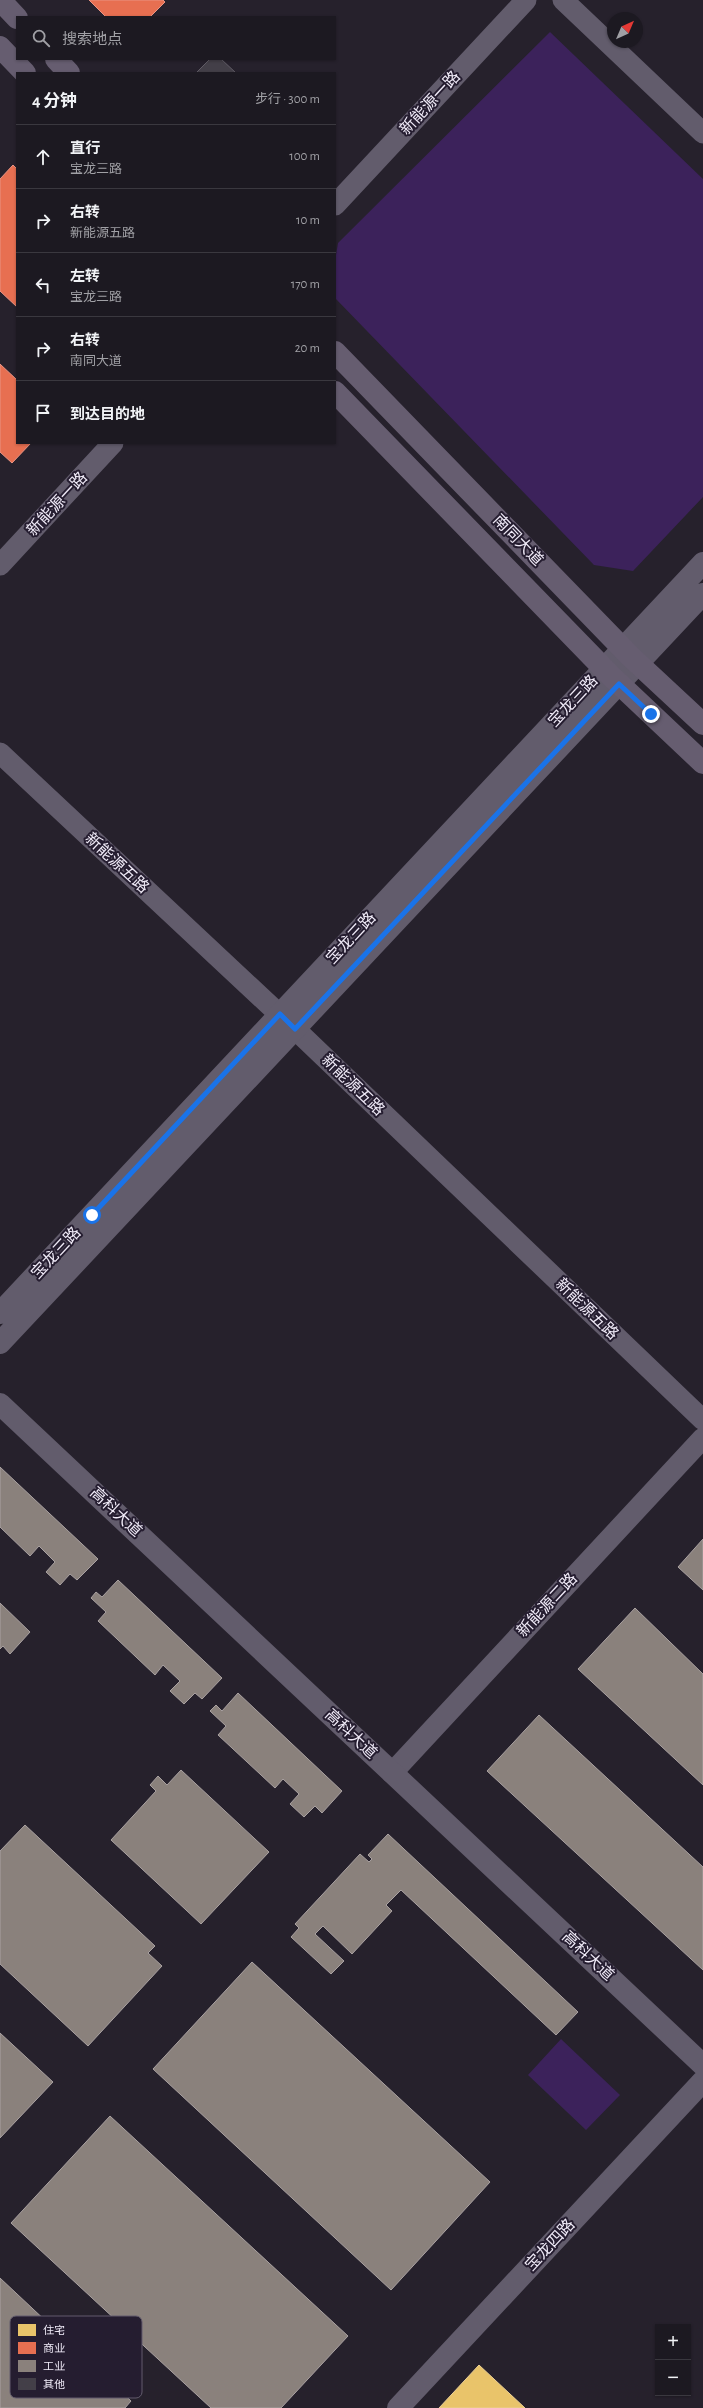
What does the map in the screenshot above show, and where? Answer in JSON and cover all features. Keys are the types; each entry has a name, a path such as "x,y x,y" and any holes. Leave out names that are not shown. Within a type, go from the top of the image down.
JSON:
{"main road":[{"path":"0,0 16,17"},
{"path":"0,47 24,72"},
{"path":"57,60 68,72"},
{"name":"南同大道","path":"336,353 623,648 703,724"},
{"name":"南同大道","path":"336,393 619,684 703,763"}],"street":[{"name":"新能源一路","path":"336,204 526,0"},
{"path":"563,0 703,133"},
{"name":"新能源一路","path":"0,565 113,444"},
{"name":"宝龙三路","path":"0,1343 604,668 703,563"},
{"name":"宝龙三路","path":"0,1313 619,684 703,594"},
{"name":"新能源五路","path":"0,753 287,1022 703,1420"},
{"name":"高科大道","path":"0,1404 703,2065"},
{"name":"新能源二路","path":"392,1773 703,1438"},
{"name":"宝龙四路","path":"398,2408 703,2081"}],"shaded area":[{"path":"550,32 703,179 703,497 633,571 594,565 336,299 336,255 338,243"},
{"path":"561,2039 620,2095 586,2130 528,2075"}],"building: 住宅":[{"path":"479,2365 525,2408 439,2408"}],"building: 商业":[{"path":"89,0 163,0 165,2 151,16 105,16"},
{"path":"13,165 16,168 16,306 0,291 0,179"},
{"path":"0,364 16,379 16,444 30,444 12,463 0,452"}],"building: 工业":[{"path":"0,1467 98,1559 77,1580 70,1574 60,1585 46,1572 55,1562 39,1546 30,1556 0,1527"},
{"path":"703,1539 703,1590 678,1567"},
{"path":"118,1580 222,1678 202,1699 195,1693 184,1704 170,1691 180,1681 163,1665 155,1675 98,1621 106,1612 91,1598 96,1592 102,1597"},
{"path":"0,1603 30,1632 10,1654 3,1646 0,1649"},
{"path":"635,1608 703,1674 703,1785 578,1669"},
{"path":"238,1693 342,1791 322,1813 315,1806 304,1817 290,1804 299,1794 283,1779 275,1788 218,1735 226,1726 210,1711 216,1705 222,1711"},
{"path":"539,1715 703,1867 703,1970 487,1771"},
{"path":"181,1770 269,1852 201,1924 111,1840 156,1791 150,1785 158,1776 167,1785"},
{"path":"25,1825 155,1946 148,1953 162,1966 88,2046 0,1964 0,1851"},
{"path":"388,1834 578,2012 556,2035 401,1890 386,1905 392,1911 352,1954 323,1926 315,1934 344,1961 331,1974 291,1937 299,1928 295,1924 360,1854 369,1862 372,1859 368,1855"},
{"path":"252,1962 490,2182 391,2290 153,2069"},
{"path":"0,2033 53,2082 0,2138"},
{"path":"110,2116 348,2336 281,2408 211,2408 142,2344 142,2316 112,2316 11,2223"},
{"path":"0,2278 40,2316 10,2316 10,2398 128,2398 131,2401 125,2408 0,2408"}],"building: 其他":[{"path":"209,60 222,60 235,72 197,72"}],"route":[{"path":"92,1215 280,1014 295,1029 619,684 651,714"}]}
